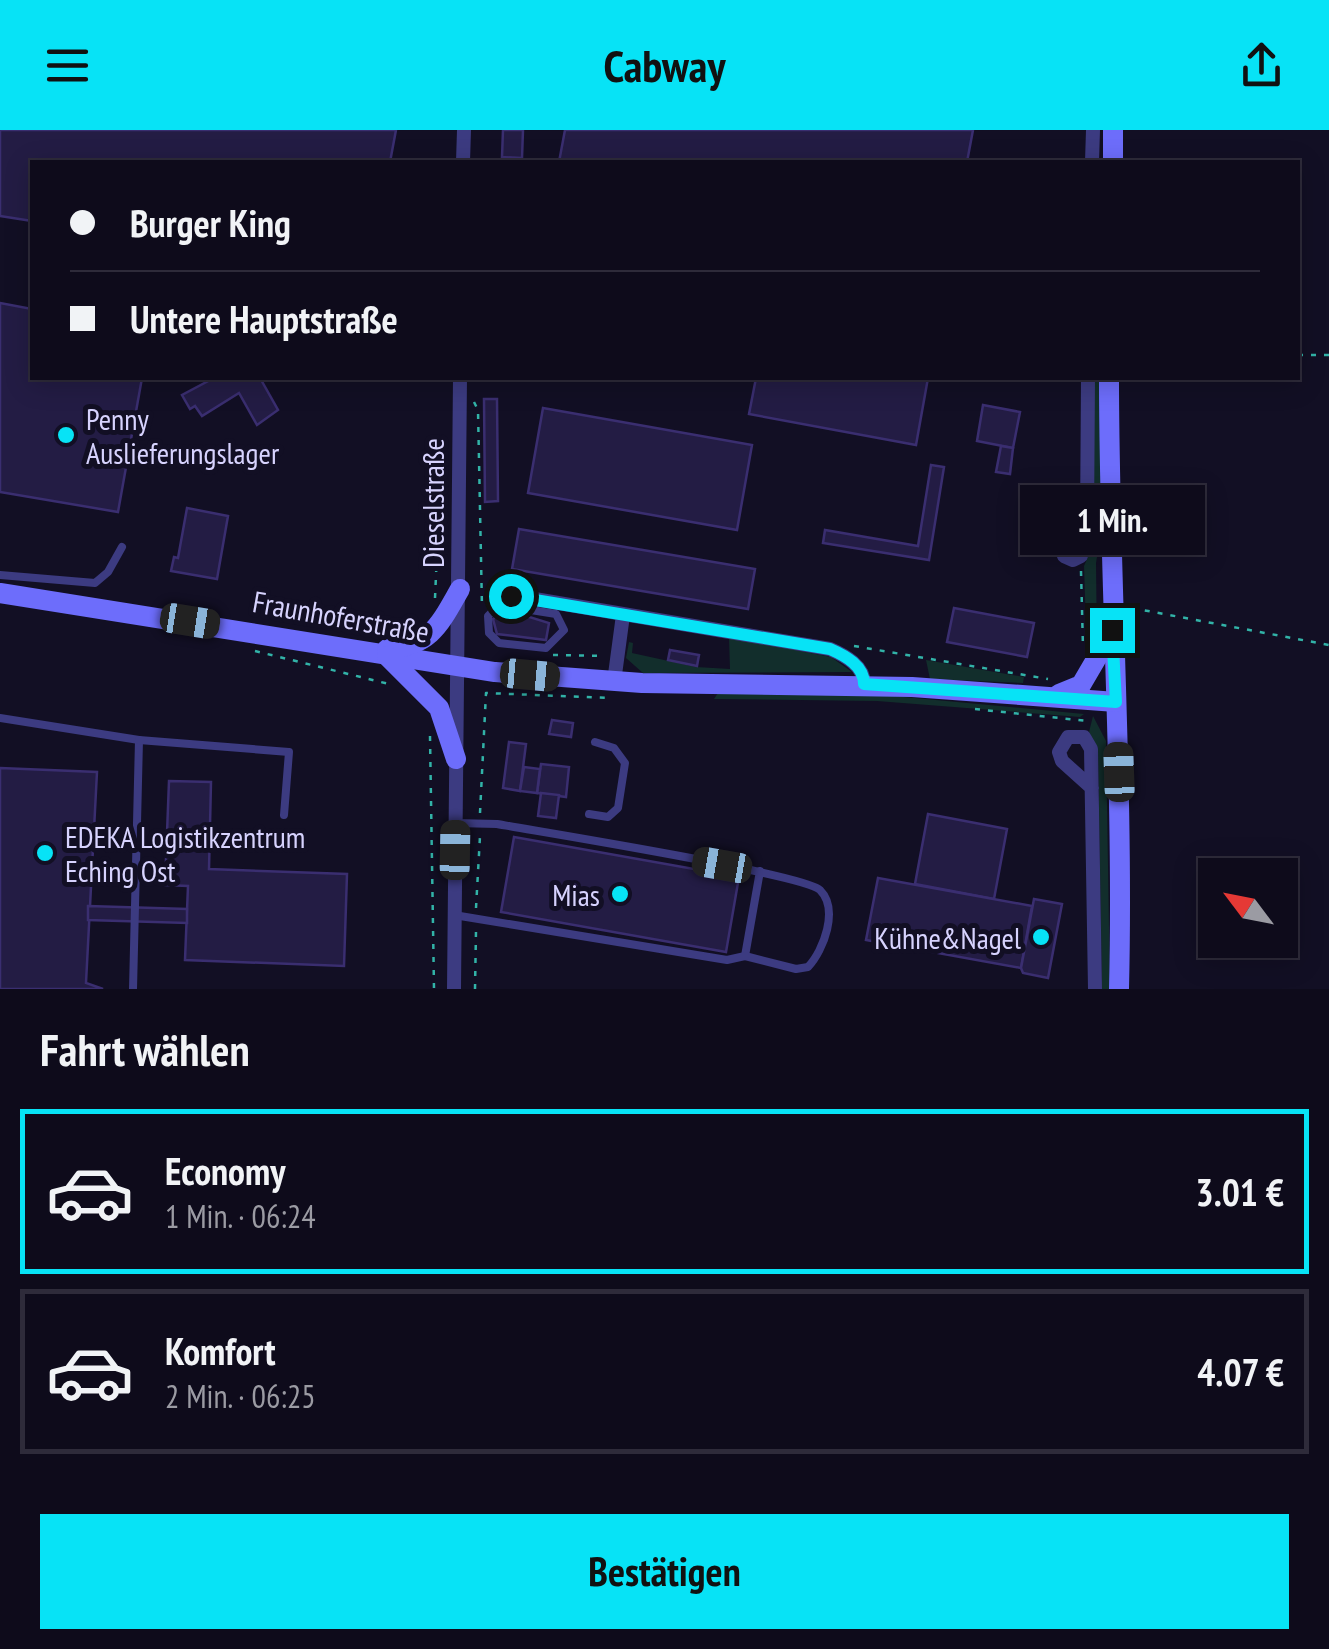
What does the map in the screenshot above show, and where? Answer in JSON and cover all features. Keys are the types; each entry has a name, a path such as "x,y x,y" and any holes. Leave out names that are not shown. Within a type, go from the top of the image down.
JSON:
{"main road":[{"path":"1113,130 1113,160"},
{"path":"1109,380 1119,989"},
{"path":"363,650 397,648 432,636 460,589"},
{"name":"Fraunhoferstraße","path":"0,592 615,690 864,684 1052,689 1116,702"},
{"path":"1052,689 1081,685 1112,630"},
{"path":"385,654 439,708 456,758"}],"street":[{"path":"463,160 464,130"},
{"path":"1092,130 1092,160"},
{"name":"Dieselstraße","path":"454,989 460,380"},
{"path":"1087,496 1088,380"},
{"path":"497,588 511,596 830,649 853,662 864,676 864,684"},
{"path":"615,690 623,615"},
{"path":"1092,788 1095,989"}],"lane":[{"path":"0,575 95,583 116,562 122,547"},
{"path":"499,605 556,614 564,630 546,648 499,643 488,633 488,616 499,605"},
{"path":"0,718 140,740 289,752 284,814"},
{"path":"133,989 140,740"},
{"path":"589,814 608,817 618,808 625,764 614,748 596,742"},
{"path":"454,916 727,960 746,956 796,969 808,967 825,944 826,898 817,886 480,821 455,823"},
{"path":"746,956 760,872"}],"path":[{"path":"1300,355 1329,355"},
{"path":"460,397 472,398 478,410 482,624"},
{"path":"434,610 439,508 447,493"},
{"path":"1111,604 1329,645"},
{"path":"830,649 830,642 1052,689"},
{"path":"246,650 404,690"},
{"path":"475,989 486,693 615,690"},
{"path":"966,708 1087,721"},
{"path":"430,726 434,989"}],"green space":[{"path":"1094,380 1104,380 1105,509 1096,563 1097,649 1087,658 1084,566 1094,543"},
{"path":"729,637 831,657 852,672 643,673 626,658 629,642 633,643 632,653 696,667 730,669"},
{"path":"926,660 1024,677 1023,683 930,679"},
{"path":"718,693 883,695 1084,714 1080,717 877,701 714,699"},
{"path":"1093,716 1106,741 1110,989 1102,989 1098,748 1089,732"}],"building":[{"path":"0,130 396,130 390,160 30,160 30,221 0,216"},
{"path":"503,130 523,130 522,158 502,157"},
{"path":"565,130 973,130 967,160 559,160"},
{"name":"Penny Auslieferungslager","path":"0,303 30,309 30,380 142,380 118,512 0,492"},
{"path":"210,380 261,380 278,410 257,425 239,393 202,416 195,406 190,409 182,395"},
{"path":"756,380 928,380 916,445 749,414"},
{"path":"484,399 497,399 498,501 485,502"},
{"path":"983,405 1020,412 1013,448 977,441"},
{"path":"543,408 752,445 737,530 528,493"},
{"path":"1001,446 1013,448 1010,474 996,472"},
{"path":"931,465 944,467 929,560 823,543 825,530 918,546"},
{"path":"187,508 228,516 217,579 171,571 174,557 178,558"},
{"path":"519,529 755,569 748,609 512,569"},
{"path":"954,608 1034,623 1027,657 947,642"},
{"path":"505,610 520,615 521,611 527,612 526,616 549,623 546,640 497,634 493,619"},
{"path":"670,650 699,655 697,666 668,660"},
{"path":"552,720 573,723 571,737 549,734"},
{"path":"509,742 526,744 520,791 503,788"},
{"path":"541,764 569,767 566,797 537,793"},
{"path":"524,767 540,769 537,793 520,791"},
{"name":"EDEKA Logistikzentrum Eching Ost","path":"0,768 97,772 86,983 103,989 0,989"},
{"path":"169,781 211,782 209,869 347,874 344,966 185,960 188,886 165,885"},
{"path":"541,793 559,795 556,818 538,816"},
{"path":"928,814 1007,829 994,899 915,884"},
{"name":"Mias","path":"514,837 739,877 726,952 501,912"},
{"path":"878,878 1032,906 1021,968 866,940"},
{"name":"Kühne&Nagel","path":"1034,899 1062,904 1048,978 1023,973 1021,968"},
{"path":"88,906 187,909 187,923 88,920"}],"place":[{"name":"Penny Auslieferungslager","path":"66,435"},
{"name":"EDEKA Logistikzentrum Eching Ost","path":"45,853"},
{"name":"Mias","path":"620,894"},
{"name":"Kühne&Nagel","path":"1041,937"}],"route":[{"path":"511,596 830,649 853,662 864,676 864,684 1116,702 1112,630"}]}
